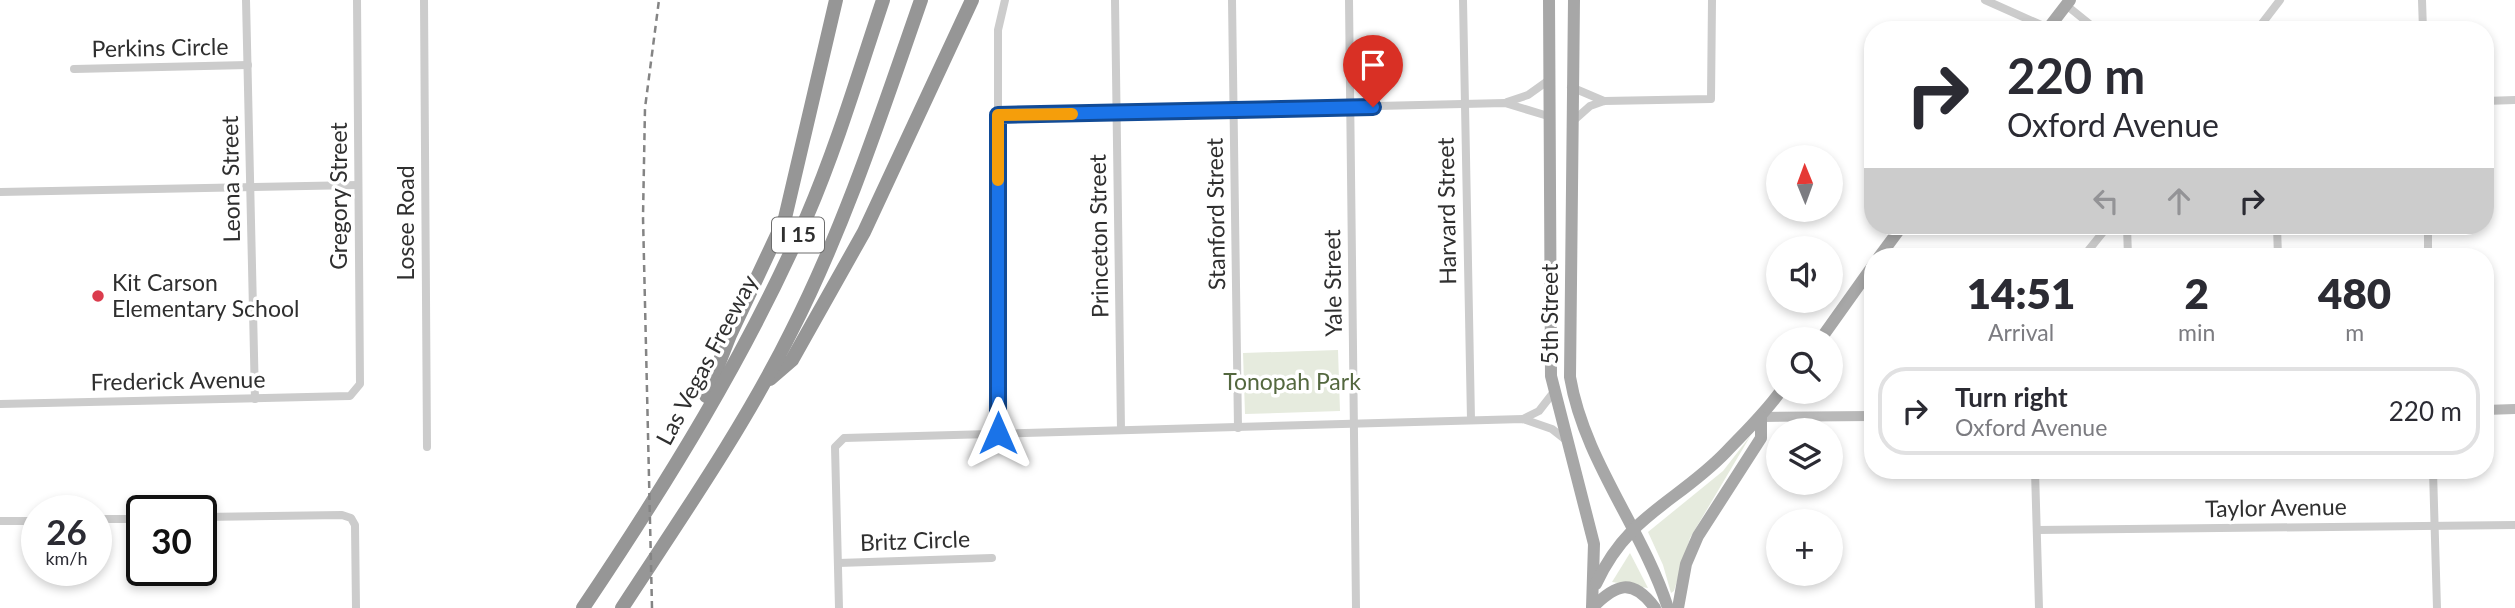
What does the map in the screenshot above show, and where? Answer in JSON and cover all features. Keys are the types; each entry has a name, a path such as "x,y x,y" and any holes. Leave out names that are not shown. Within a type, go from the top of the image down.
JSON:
{"highway":[{"path":"682,456 730,335 785,218 836,0"},
{"name":"Las Vegas Freeway","path":"583,608 682,456 773,289 808,214 884,0"},
{"name":"I 15","path":"622,608 761,387 793,330 836,232 921,0"},
{"path":"761,387 792,360 864,232 972,0"}],"main road":[{"name":"5th Street","path":"1549,0 1549,238 1553,393 1594,544 1592,608"},
{"name":"5th Street","path":"1574,0 1570,351 1574,399 1668,608"},
{"path":"2053,21 2068,3"},
{"path":"1549,238 1572,251"},
{"path":"1829,327 1864,278"},
{"path":"1592,608 1603,570 1633,527 1726,452 1761,418 1771,404"},
{"path":"1678,608 1686,564 1698,536 1761,438 1761,418"},
{"path":"1592,608 1608,592 1630,587 1644,594 1654,608"}],"street":[{"name":"Leona Street","path":"246,0 254,399"},
{"name":"Gregory Street","path":"356,0 360,384 356,392"},
{"name":"Losee Road","path":"424,0 427,447"},
{"path":"998,433 998,30 1005,0"},
{"name":"Princeton Street","path":"1115,0 1121,430"},
{"name":"Stanford Street","path":"1232,0 1238,428"},
{"name":"Yale Street","path":"1349,0 1356,608"},
{"name":"Harvard Street","path":"1463,0 1471,421"},
{"path":"1572,122 1590,106 1604,101 1711,99 1712,0"},
{"path":"1985,0 2030,21"},
{"path":"2265,21 2280,0"},
{"path":"2422,0 2423,21"},
{"path":"2068,3 2087,21"},
{"name":"Perkins Circle","path":"74,69 248,65"},
{"path":"998,115 1504,103 1528,95 1549,80"},
{"path":"1571,87 1604,101"},
{"path":"2494,101 2515,100"},
{"path":"1504,103 1548,116"},
{"path":"0,192 358,185"},
{"name":"Frederick Avenue","path":"0,404 349,396 356,392"},
{"path":"1523,419 1539,411 1553,393"},
{"path":"2494,410 2515,409"},
{"path":"1761,418 1864,416"},
{"path":"839,608 835,447 844,438 1523,419 1552,429 1566,440"},
{"path":"2035,479 2039,608"},
{"path":"2433,479 2437,608"},
{"path":"217,517 342,515 351,518 355,526 356,608"},
{"path":"0,521 21,521"},
{"name":"Taylor Avenue","path":"2037,530 2515,526"},
{"name":"Britz Circle","path":"838,563 992,558"}],"green space":[{"name":"Tonopah Park","path":"1338,350 1340,411 1245,414 1243,353"},
{"path":"1751,435 1690,538 1674,591 1671,593 1663,565 1648,532 1723,471"},
{"path":"1630,553 1648,588 1612,582"}],"railway":[{"path":"652,608 643,217 645,108 659,0"}],"slow traffic":[{"path":"998,180 998,115 1072,114"}],"place":[{"name":"Kit Carson Elementary School","path":"98,296"}],"route":[{"path":"998,433 998,115 1373,107"}]}
